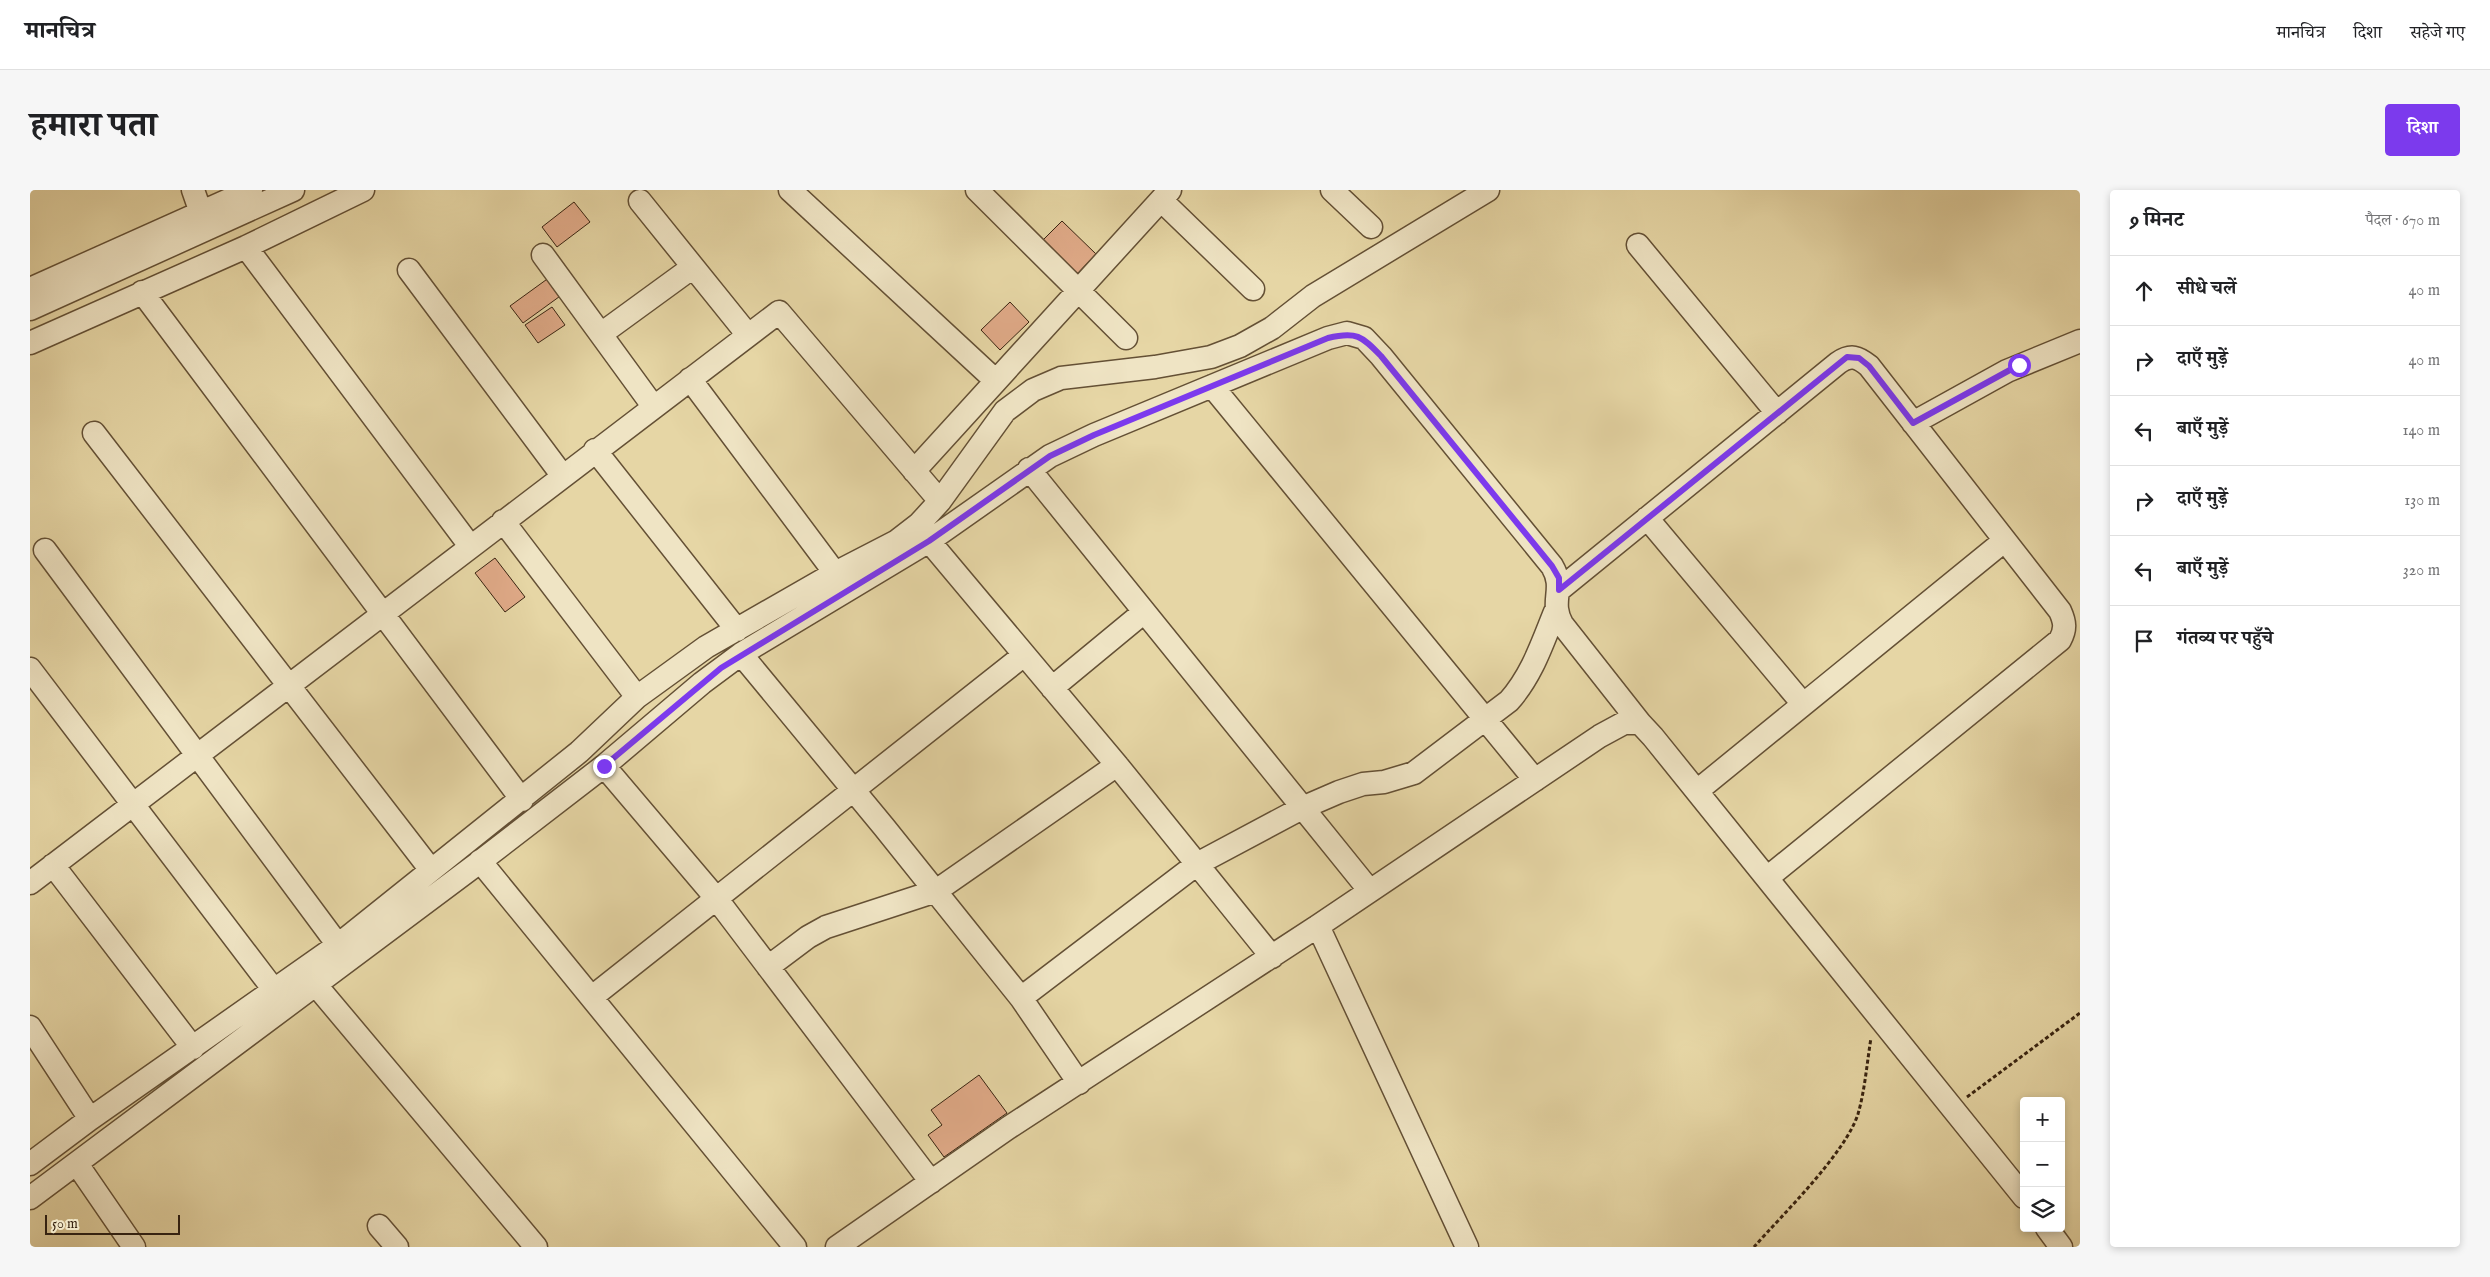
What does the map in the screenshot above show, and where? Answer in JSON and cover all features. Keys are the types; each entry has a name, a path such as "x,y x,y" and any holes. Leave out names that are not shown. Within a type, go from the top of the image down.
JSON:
{"street":[{"path":"193,190 201,213"},
{"path":"30,289 251,190"},
{"path":"30,309 294,190"},
{"path":"30,342 246,247 364,190"},
{"path":"790,190 996,380"},
{"path":"1332,190 1371,227"},
{"path":"30,1164 90,1119 338,945 580,752 637,697 706,647 835,573 897,541 919,524 940,501 1005,411 1033,390 1061,378 1155,367 1211,357 1240,346 1272,328 1313,296 1488,190"},
{"path":"992,195 1077,291 1126,338"},
{"path":"914,471 1165,195 1253,289"},
{"path":"640,201 748,335"},
{"path":"1638,245 1777,413"},
{"path":"246,247 470,546"},
{"path":"543,255 654,406"},
{"path":"601,334 693,267"},
{"path":"408,270 562,475"},
{"path":"142,292 522,800"},
{"path":"30,883 562,475 779,312 940,501"},
{"path":"30,1198 480,861 604,766 702,683 741,654 929,541 1050,456 1094,435 1328,338 1347,333 1364,338 1381,356 1552,566 1559,578 1555,612 1527,679 1509,701 1414,773 1384,782 1352,787 1302,808 1197,864 1021,998"},
{"path":"1913,423 2007,371 2080,341"},
{"path":"1559,590 1847,357 1859,358 1869,366 2060,611 2064,620 2065,631 2060,640 1767,878"},
{"path":"690,379 835,573"},
{"path":"1212,386 1534,780"},
{"path":"94,433 431,870"},
{"path":"595,450 737,630"},
{"path":"1029,469 1370,891"},
{"path":"1648,518 1803,704"},
{"path":"503,520 637,697"},
{"path":"929,541 1117,765 1272,957"},
{"path":"1697,791 2004,541"},
{"path":"45,550 338,945"},
{"path":"1052,688 1144,612"},
{"path":"1555,612 1562,624 1640,723 2020,1192"},
{"path":"741,654 936,891 1021,998 1079,1083"},
{"path":"592,997 1024,655"},
{"path":"30,669 274,990"},
{"path":"844,1245 931,1182 1272,957 1600,736 1624,723 1640,723"},
{"path":"768,967 808,936 826,927 936,891 1117,765"},
{"path":"604,766 716,898 931,1182"},
{"path":"480,861 795,1247"},
{"path":"53,865 193,1048"},
{"path":"1318,926 1467,1247"},
{"path":"315,984 536,1247"},
{"path":"30,1028 90,1119"},
{"path":"77,1164 134,1247"},
{"path":"379,1226 397,1247"},
{"path":"2050,1232 2061,1247"}],"path":[{"path":"1754,1247 1828,1162 1850,1132 1858,1113 1875,1012"},
{"path":"1953,1108 2080,1013"}],"building":[{"path":"574,202 590,222 557,247 542,227"},
{"path":"1062,221 1096,254 1077,274 1042,241"},
{"path":"550,277 563,294 523,323 510,306"},
{"path":"1010,302 1029,322 1000,350 981,330"},
{"path":"552,307 565,325 538,343 525,325"},
{"path":"495,558 525,597 505,612 475,573"},
{"path":"979,1075 1007,1113 944,1157 928,1135 942,1125 931,1110"}],"route":[{"path":"604,766 702,683 741,654 929,541 1050,456 1094,435 1328,338 1347,333 1364,338 1381,356 1552,566 1559,578 1559,590 1847,357 1859,358 1869,366 1913,423 2019,365"}]}
